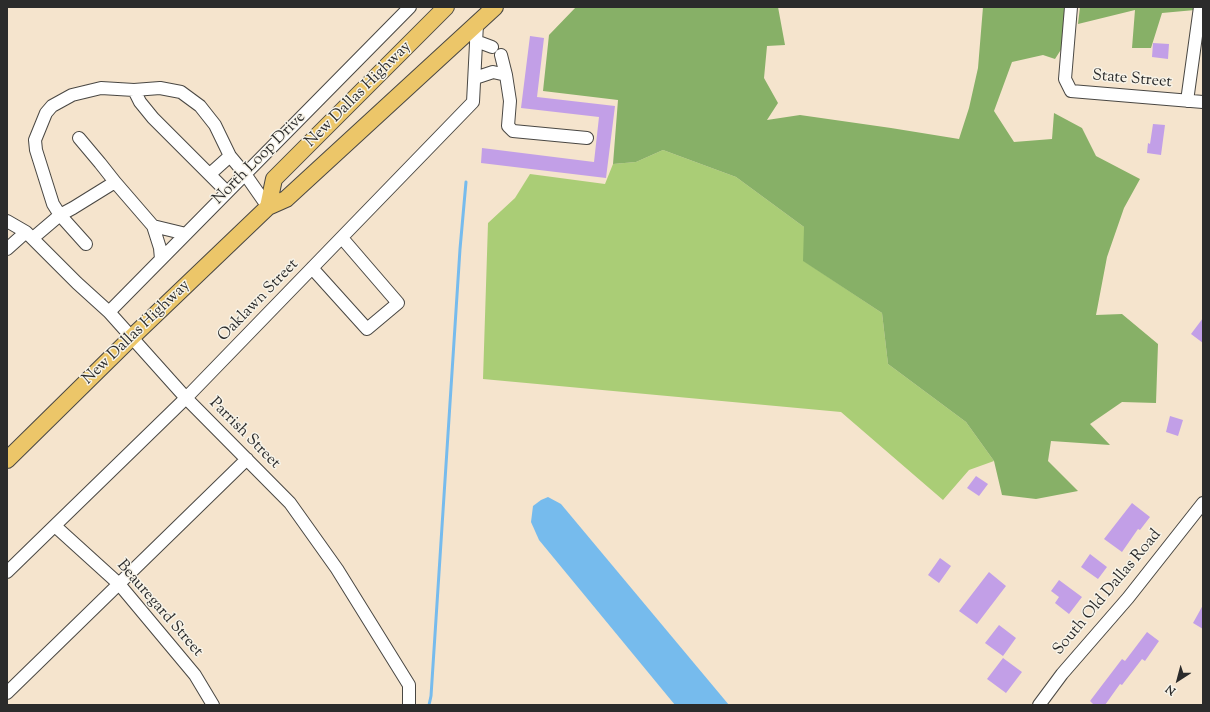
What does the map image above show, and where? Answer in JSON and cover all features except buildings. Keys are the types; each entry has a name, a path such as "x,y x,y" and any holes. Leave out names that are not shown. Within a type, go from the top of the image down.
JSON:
{"main road":[{"name":"New Dallas Highway","path":"268,207 274,179 446,7"},
{"path":"477,24 495,7"},
{"name":"New Dallas Highway","path":"7,460 132,337 268,207 286,200 477,24"}],"street":[{"name":"North Loop Drive","path":"109,312 408,7"},
{"name":"State Street","path":"1071,7 1065,79 1071,91 1203,102"},
{"path":"1187,101 1200,7"},
{"name":"Oaklawn Street","path":"7,572 186,398 474,102 477,24"},
{"path":"476,41 497,51 506,75 510,101 508,126 513,131 587,138"},
{"path":"475,78 493,72 506,75"},
{"path":"86,244 60,215 53,204 36,150 35,140 46,112 52,106 72,94 101,88 134,90 160,88 181,92 200,106 216,125 230,156 245,174 268,207"},
{"path":"134,90 140,102 153,118 227,192"},
{"path":"79,138 154,226 160,248 161,259"},
{"path":"210,174 230,156"},
{"path":"7,249 115,182"},
{"name":"Parrish Street","path":"7,221 30,235 77,283 109,312 186,398 290,503 337,569 409,684 409,705"},
{"path":"154,226 186,234"},
{"path":"312,268 367,329 398,303 342,238"},
{"path":"7,693 247,459"},
{"name":"South Old Dallas Road","path":"1039,705 1062,674 1128,598 1203,503"},
{"name":"Beauregard Street","path":"55,526 119,584 196,675 213,705"}],"green space":[{"path":"576,7 778,7 785,45 767,46 764,78 778,103 767,120 800,115 959,139 969,108 978,68 983,7 1065,7 1062,48 1055,59 1043,55 1012,62 994,111 1014,142 1052,139 1054,113 1082,128 1096,156 1140,179 1124,208 1107,257 1096,315 1122,314 1158,344 1156,403 1122,402 1090,424 1110,445 1051,441 1048,461 1078,491 1036,499 1002,495 994,461 966,422 888,364 882,313 803,261 804,227 736,177 663,150 636,162 613,164 618,100 543,91 549,35"},
{"path":"1080,7 1196,7 1195,10 1162,13 1151,48 1132,48 1135,10 1078,24"},
{"path":"663,150 736,177 804,227 804,261 882,313 888,364 966,422 994,461 969,470 943,500 841,412 483,379 488,223 515,198 530,174 605,184 613,164 636,162"}],"water":[{"path":"548,497 561,504 729,705 675,705 539,540 531,522 533,506"}],"waterway":[{"path":"429,705 431,696 460,249 466,182"}]}
